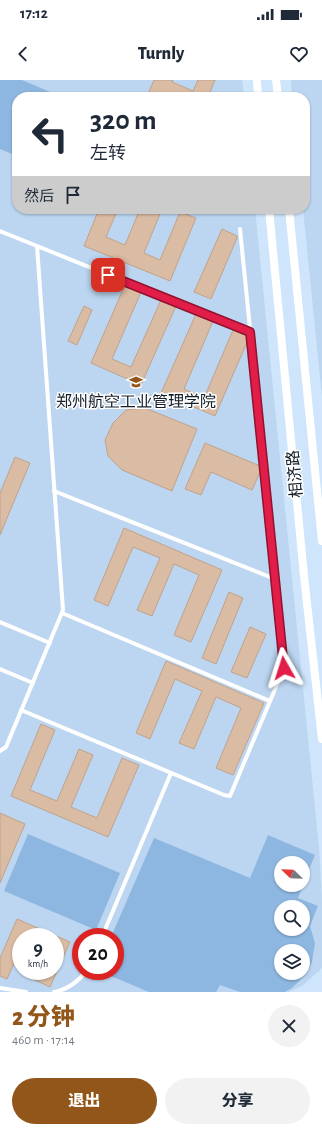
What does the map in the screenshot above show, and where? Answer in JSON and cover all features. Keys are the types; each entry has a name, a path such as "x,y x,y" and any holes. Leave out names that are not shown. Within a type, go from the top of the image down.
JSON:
{"street":[{"path":"257,80 258,92"},
{"path":"276,80 277,92"},
{"name":"相济路","path":"269,214 304,576 322,739"},
{"name":"相济路","path":"289,214 322,541"}],"lane":[{"path":"22,710 224,795 230,796 284,668 240,229"},
{"path":"0,231 250,332"},
{"path":"0,751 6,747 62,613 37,246"},
{"path":"54,491 275,578"},
{"path":"62,613 270,701"},
{"path":"0,622 50,643"},
{"path":"0,669 33,683"},
{"path":"106,928 171,773"},
{"path":"54,992 62,991 77,980"},
{"path":"0,988 26,992"}],"shaded area":[{"name":"郑州航空工业管理学院","path":"0,80 242,80 243,92 12,92 12,214 256,214 319,848 322,898 322,968 310,979 310,944 274,944 274,980 309,980 302,986 289,992 0,992"},
{"path":"0,80 22,80 50,92 12,92 12,154 0,149"},
{"path":"291,80 322,80 322,397 304,214 310,214 310,92 292,92"},
{"path":"28,834 120,873 97,928 91,928 4,891"},
{"path":"268,835 315,855 310,867 310,856 274,856 274,892 300,892 298,898 303,900 274,900 274,936 310,936 310,926 315,943 310,966 310,944 274,944 274,980 300,980 292,988 285,992 240,992 220,985 216,992 149,992 120,980 124,980 124,928 115,928 154,838 250,878"},
{"path":"310,903 318,906 310,926"}],"building":[{"path":"154,80 173,80 172,82 193,91 198,80 215,80 210,92 149,92"},
{"path":"97,214 116,214 106,237 125,245 138,214 160,214 144,253 160,260 179,214 185,214 196,218 170,281 84,246"},
{"path":"222,229 237,236 237,238 211,299 194,292"},
{"path":"125,285 141,292 112,359 131,367 161,300 176,306 141,385 91,363"},
{"path":"84,306 92,310 77,345 68,341"},
{"path":"196,314 213,321 184,389 204,398 233,330 247,336 248,340 215,416 161,393"},
{"path":"145,408 197,429 172,491 122,470 108,456 105,440 113,423 126,410"},
{"path":"205,443 260,466 261,470 252,490 211,472 201,495 185,489"},
{"path":"15,457 30,463 0,535 0,493"},
{"path":"124,528 222,570 191,642 174,635 199,575 174,564 152,616 137,610 160,558 133,547 108,606 94,600"},
{"path":"229,592 243,598 216,664 202,658"},
{"path":"250,627 266,634 247,678 231,672"},
{"path":"166,661 264,703 233,775 216,768 241,708 216,697 194,749 179,743 202,691 175,679 150,739 136,733"},
{"path":"41,724 55,730 30,790 57,801 79,749 93,755 71,807 97,818 122,758 139,765 108,837 11,796"},
{"path":"0,813 25,824 0,883"},
{"path":"17,919 38,928 13,928"},
{"path":"12,930 12,968 7,979 0,976 0,958"},
{"path":"64,939 70,942 64,956"},
{"path":"35,980 53,980 50,987"}],"place":[{"name":"郑州航空工业管理学院","path":"136,382"}],"route":[{"path":"108,275 250,332 284,668"}]}
